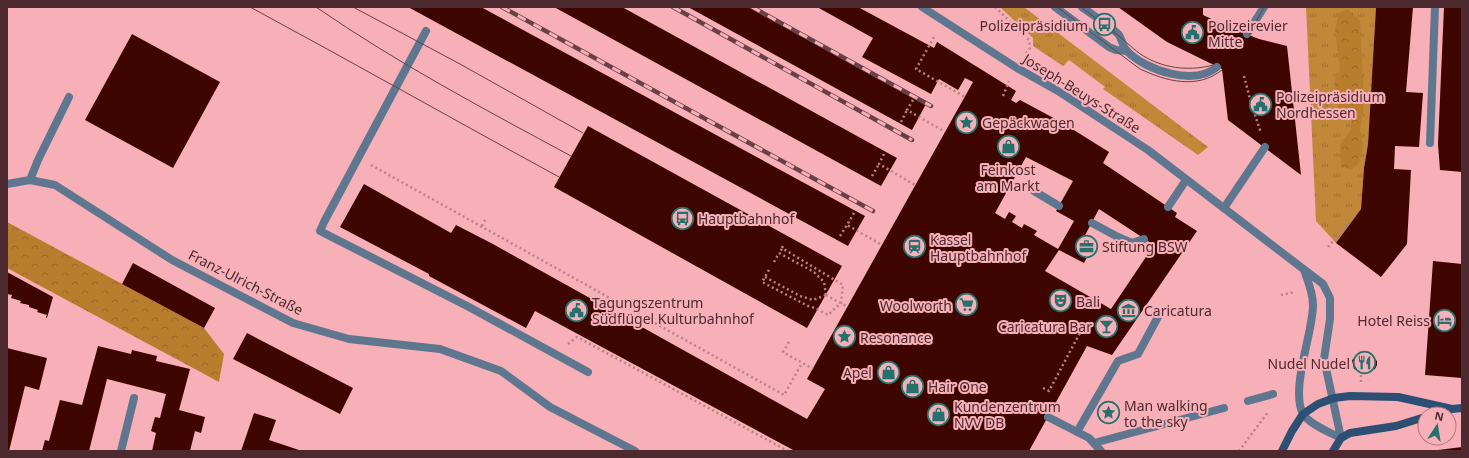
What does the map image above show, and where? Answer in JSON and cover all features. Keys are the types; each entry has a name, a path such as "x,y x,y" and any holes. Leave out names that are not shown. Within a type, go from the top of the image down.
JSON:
{"main road":[{"path":"1282,451 1292,431 1304,414 1318,404 1334,398 1350,396 1398,397 1438,406"},
{"path":"1332,451 1341,438 1350,433 1396,426 1417,419"}],"street":[{"name":"Joseph-Beuys-Straße","path":"922,7 1148,150 1323,284 1330,298 1330,319 1324,359 1334,398 1341,438"},
{"path":"1055,7 1109,47 1116,50 1127,51"},
{"path":"1082,7 1118,35 1127,51 1151,68 1170,74 1190,76 1208,74 1218,67"},
{"path":"1247,34 1264,7"},
{"path":"1430,143 1435,7"},
{"path":"426,31 320,231 469,308 588,372"},
{"path":"30,180 38,160 69,97"},
{"path":"1224,208 1265,147"},
{"name":"Franz-Ulrich-Straße","path":"7,184 30,180 55,185 172,260 293,323 349,339 440,348 501,371 550,407 635,451"},
{"path":"1168,207 1186,180"},
{"path":"1034,191 1059,206"},
{"path":"1092,223 1118,238 1132,243 1144,239"},
{"path":"1304,269 1310,286 1313,304 1312,318 1301,373 1299,401 1304,414 1320,429 1341,438"},
{"path":"1077,432 1118,361 1138,354 1158,315"},
{"path":"1248,401 1273,394"},
{"path":"121,451 134,398"},
{"path":"1094,443 1224,408"},
{"path":"1048,417 1090,438 1101,451"}],"path":[{"path":"995,7 1028,40"},
{"path":"914,72 934,37"},
{"path":"916,69 965,97"},
{"path":"1244,76 1265,147"},
{"path":"1003,96 1007,83"},
{"path":"900,122 912,100"},
{"path":"907,110 945,132"},
{"path":"872,176 884,154"},
{"path":"358,158 784,395 802,363"},
{"path":"879,164 915,185"},
{"path":"840,236 854,212"},
{"path":"482,226 486,218"},
{"path":"1328,247 1347,224 1349,226"},
{"path":"847,225 882,244"},
{"path":"769,270 762,283 808,306 828,315 841,303 843,285 782,247 774,262"},
{"path":"779,253 814,272 824,282 826,295"},
{"path":"765,277 800,296 813,300 826,295 848,307"},
{"path":"1281,295 1295,292"},
{"path":"1043,388 1049,391 1082,329"},
{"path":"556,354 577,337 788,451"},
{"path":"789,342 783,352 813,369"},
{"path":"1239,451 1272,407"}],"green space":[{"path":"1000,7 1024,7 1208,147 1198,155 1103,89 1105,87 1069,60 1063,66 1033,46 1033,38"},
{"path":"1306,7 1376,7 1368,144 1364,168 1361,209 1336,243 1316,221"},
{"path":"1348,9 1360,20 1364,101 1360,131 1363,145 1359,163 1351,170 1341,167 1340,144 1351,130 1352,115 1339,107 1334,82 1340,69 1335,30 1339,13"},
{"path":"7,222 204,328 224,354 219,382 7,268"}],"building":[{"path":"408,7 481,7 865,216 848,246"},
{"path":"554,7 622,7 897,158 881,186"},
{"path":"688,7 748,7 926,104 912,130"},
{"name":"Kassel Hauptbahnhof","path":"817,7 858,7 934,48 937,42 1016,91 1011,100 1016,103 1020,100 1061,122 1109,152 1103,163 1177,213 1175,217 1197,231 1112,355 1087,346 1029,451 795,451 535,311 526,328 340,227 364,184 451,233 456,225 491,243 807,419 825,389 807,379 973,82 965,78 958,90 939,79 931,94 862,57 873,38","holes":["1026,157 1073,181 1056,211 1074,221 1058,249 1034,235 1037,231 1024,224 1022,228 1012,222 1016,216 1009,212 1005,219 995,213","1099,209 1154,245 1111,309 1045,271 1059,250 1084,263 1094,244 1083,239"]},
{"name":"Polizeipräsidium Nordhessen","path":"1118,7 1203,7 1203,15 1231,28 1259,39 1287,46 1301,175 1228,120 1222,69 1167,42"},
{"path":"1376,7 1413,7 1406,92 1423,93 1419,147 1395,146 1394,169 1411,170 1407,244 1381,277 1336,243 1361,209 1364,168 1368,144"},
{"path":"1444,7 1462,7 1462,172 1440,170 1438,144"},
{"path":"132,34 220,82 173,168 85,120"},
{"path":"588,126 842,266 807,328 554,187"},
{"name":"Hotel Reiss","path":"1433,261 1462,264 1462,378 1425,375"},
{"path":"133,263 215,308 204,328 122,284"},
{"path":"7,272 53,297 47,318 47,315 37,312 38,310 29,307 29,305 20,303 21,301 11,298 12,295 7,294"},
{"path":"247,333 353,388 340,414 233,359"},
{"path":"98,346 131,354 132,350 157,356 156,361 190,369 179,410 205,417 201,433 195,431 190,451 152,451 156,433 151,431 155,417 160,418 166,394 107,379 89,451 42,451 45,440 49,441 60,400 82,405"},
{"path":"7,348 47,358 39,390 25,386 9,451 7,451"},
{"path":"1362,356 1365,358 1374,358 1377,361 1375,369 1369,371 1365,369 1354,369 1352,360 1356,357"},
{"path":"254,413 276,420 269,440 302,451 241,451"},
{"path":"1462,447 1462,451 1438,451 1438,450"}],"tram line":[{"path":"250,7 559,177"},
{"path":"316,7 409,66 473,103 571,156"},
{"path":"353,7 460,64 583,133"},
{"path":"1057,7 1140,69 1160,77 1181,82 1192,82 1202,80 1222,70"},
{"path":"1081,7 1140,54 1155,62 1180,68 1197,68 1213,65"},
{"path":"1249,35 1264,7"}],"railway":[{"path":"502,7 873,211"},
{"path":"673,7 912,140"},
{"path":"752,7 931,106"}],"place":[{"name":"Polizeipräsidium","path":"1104,25"},
{"name":"Polizeirevier Mitte","path":"1193,33"},
{"name":"Polizeipräsidium Nordhessen","path":"1260,104"},
{"name":"Gepäckwagen","path":"967,122"},
{"name":"Feinkost am Markt","path":"1008,147"},
{"name":"Hauptbahnhof","path":"683,218"},
{"name":"Stiftung BSW","path":"1087,246"},
{"name":"Kassel Hauptbahnhof","path":"915,247"},
{"name":"Bali","path":"1060,301"},
{"name":"Woolworth","path":"967,305"},
{"name":"Tagungszentrum Südflügel Kulturbahnhof","path":"577,310"},
{"name":"Caricatura","path":"1129,310"},
{"name":"Hotel Reiss","path":"1445,320"},
{"name":"Caricatura Bar","path":"1107,326"},
{"name":"Resonance","path":"844,337"},
{"name":"Nudel Nudel","path":"1365,363"},
{"name":"Apel","path":"888,372"},
{"name":"Hair One","path":"912,386"},
{"name":"Man walking to the sky","path":"1108,413"},
{"name":"Kundenzentrum NVV DB","path":"938,414"}]}
